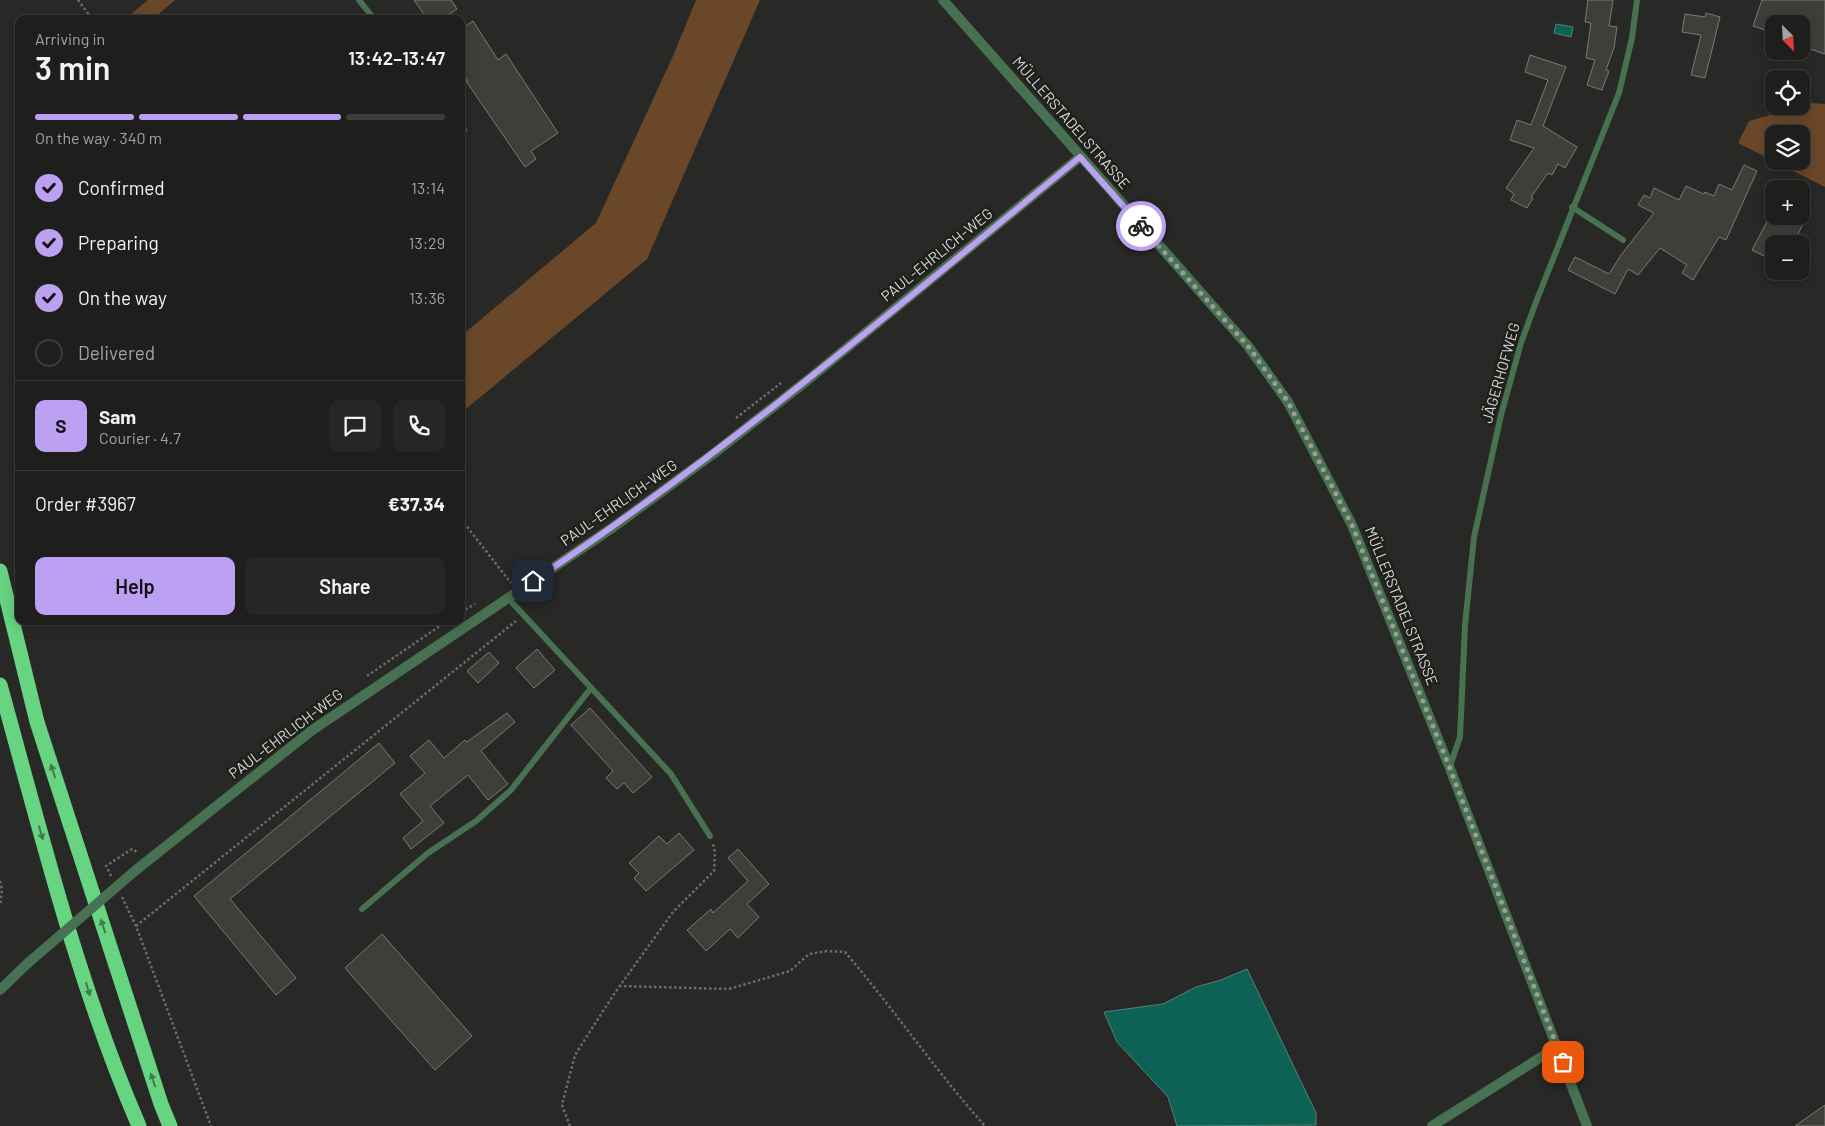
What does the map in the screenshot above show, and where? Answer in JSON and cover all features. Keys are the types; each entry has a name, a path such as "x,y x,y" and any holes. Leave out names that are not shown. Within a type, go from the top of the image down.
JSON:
{"highway":[{"path":"0,570 37,722 161,1104 170,1126"},
{"path":"0,685 53,874 93,1006 139,1126"}],"street":[{"name":"MÜLLERSTADELSTRASSE","path":"943,0 1248,346 1288,402 1352,525 1449,766 1587,1126"},
{"name":"PAUL-EHRLICH-WEG","path":"0,990 28,963 136,870 311,731 612,528 714,454 804,383 1080,157"},
{"path":"1432,1126 1557,1046"}],"lane":[{"path":"359,0 371,15"},
{"name":"JÄGERHOFWEG","path":"1449,766 1460,737 1465,625 1474,537 1484,485 1521,343 1572,207 1619,93 1632,38 1637,0"},
{"path":"1572,207 1623,240"},
{"path":"508,598 671,774 710,836"},
{"path":"362,909 428,853 476,821 511,790 591,688"}],"path":[{"path":"78,0 89,15"},
{"path":"731,422 777,385 789,379 804,383"},
{"path":"566,542 638,492"},
{"path":"465,524 518,592"},
{"path":"504,584 510,581"},
{"path":"465,609 476,602"},
{"path":"211,1126 136,926 524,615"},
{"path":"570,1126 562,1105 574,1055 619,986 673,912 714,871 716,852 710,836"},
{"path":"106,866 132,849 137,852"},
{"path":"0,881 2,889 0,906"},
{"path":"619,986 728,989 790,971 809,954 827,951 844,952 875,987 955,1093 984,1126"}],"shaded area":[{"path":"148,0 175,0 158,15 130,15"},
{"path":"696,0 760,0 647,259 465,410 465,333 596,223 673,56"},
{"path":"1556,24 1573,27 1571,37 1554,33"},
{"path":"1810,103 1825,104 1825,187 1791,170 1810,170 1810,125 1765,125 1765,157 1738,143 1749,121 1770,115 1810,115"},
{"path":"1247,969 1316,1113 1316,1125 1177,1126 1168,1097 1117,1042 1104,1012 1163,1004 1196,987 1221,980"}],"building":[{"path":"414,0 451,0 457,9 448,15 424,15"},
{"path":"1588,0 1613,0 1609,26 1617,27 1614,48 1606,70 1609,71 1602,90 1587,85 1595,60 1586,58 1591,23 1585,22"},
{"path":"1762,0 1825,0 1825,54 1810,49 1810,15 1765,15 1765,30 1753,26"},
{"path":"1706,13 1720,17 1705,78 1691,75 1701,35 1682,32 1685,14 1705,17"},
{"path":"473,21 498,60 506,54 558,133 531,151 536,159 525,167 466,81 468,81 465,76 465,26"},
{"path":"1530,55 1566,67 1543,126 1577,147 1565,168 1558,164 1552,175 1548,173 1531,197 1533,198 1527,208 1511,200 1514,194 1506,188 1534,148 1510,140 1517,120 1531,125 1548,80 1525,72"},
{"path":"1744,165 1757,171 1726,240 1719,237 1693,280 1682,273 1687,265 1660,248 1638,275 1628,269 1615,294 1568,270 1575,257 1609,274 1621,255 1654,213 1638,205 1644,195 1650,198 1654,188 1679,200 1686,186 1714,196 1719,184 1732,190"},
{"path":"1765,225 1802,225 1798,235 1765,235 1765,256 1752,250"},
{"path":"537,649 555,670 534,688 516,668"},
{"path":"489,652 499,663 478,683 467,671"},
{"path":"590,708 652,777 633,793 624,783 617,789 606,778 613,771 571,725"},
{"path":"507,713 515,722 481,751 508,784 488,800 468,775 430,806 444,823 411,849 403,838 423,821 400,794 425,773 410,756 429,740 444,758 465,740 467,742"},
{"path":"379,743 395,763 230,899 296,978 276,995 194,896"},
{"path":"679,833 694,850 646,891 634,878 639,873 629,863 659,836 667,844"},
{"path":"738,849 769,884 747,904 759,917 738,938 730,929 706,951 687,930 711,909 713,913 748,881 728,858"},
{"path":"382,934 472,1036 435,1070 345,968"},
{"path":"1825,1105 1825,1126 1795,1126"}],"way so far":[{"path":"1141,226 1248,346 1288,402 1352,525 1449,766 1563,1062"}],"route":[{"path":"533,581 612,528 714,454 804,383 1080,157 1141,226"}]}
